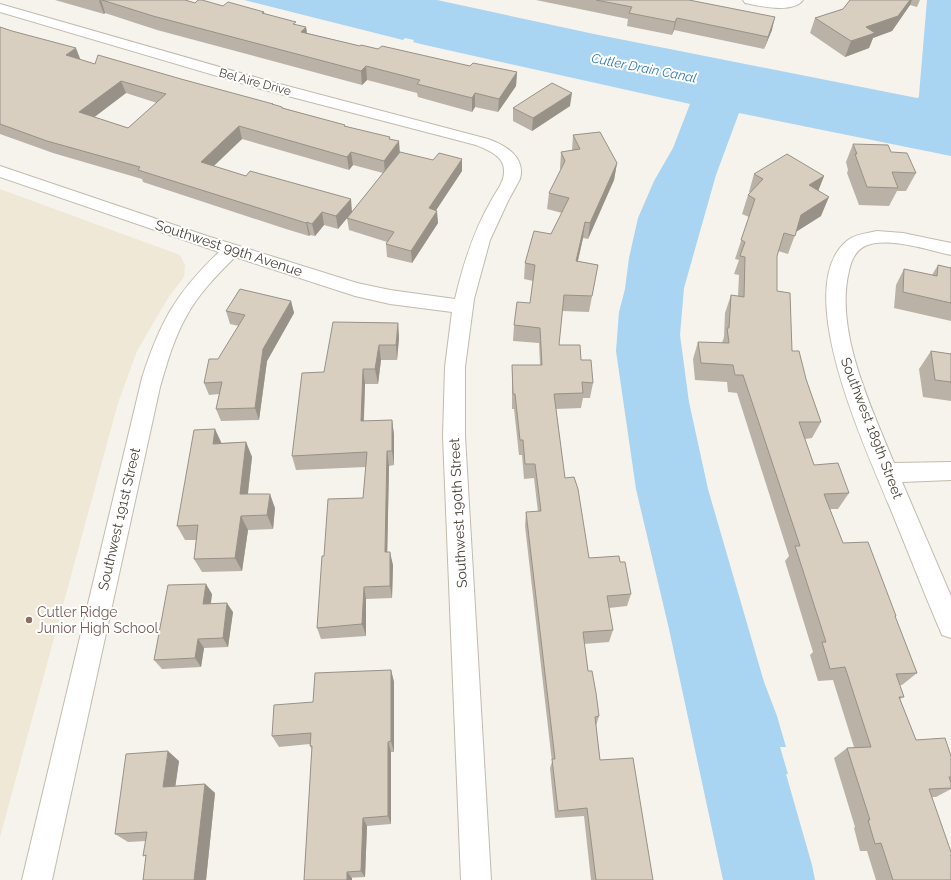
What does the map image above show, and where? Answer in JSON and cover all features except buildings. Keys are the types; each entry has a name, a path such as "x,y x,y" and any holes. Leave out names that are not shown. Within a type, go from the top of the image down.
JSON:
{"street":[{"path":"750,0 769,3 794,1"},
{"name":"Bel Aire Drive","path":"0,8 195,66 356,110 482,142 502,151 508,157"},
{"name":"Southwest 190th Street","path":"476,880 452,399 454,361 469,279 482,237 512,175 512,165 508,157"},
{"name":"Southwest 99th Avenue","path":"0,171 232,250 374,294 463,307"},
{"name":"Southwest 189th Street","path":"951,249 902,239 880,237 857,243 845,256 840,266 837,294 841,339 846,364 854,390 951,626"},
{"name":"Southwest 191st Street","path":"37,880 150,387 166,339 180,311 194,291 232,250"},
{"path":"887,473 951,470"}],"shaded area":[{"name":"Cutler Ridge Junior High School","path":"0,189 180,255 185,265 184,277 168,298 137,351 118,403 0,837"}],"water":[{"name":"Cutler Drain Canal","path":"244,0 437,0 594,34 917,98 919,97 927,0 951,0 951,156 739,113 716,175 684,288 680,335 689,402 708,489 764,682 777,716 786,747 780,747 815,880 723,880 669,629 636,489 616,351 619,312 625,289 629,258 638,218 654,181 673,148 690,104 425,45 413,42 414,40 405,38 403,40"}],"place":[{"name":"Cutler Ridge Junior High School","path":"29,620"}]}
